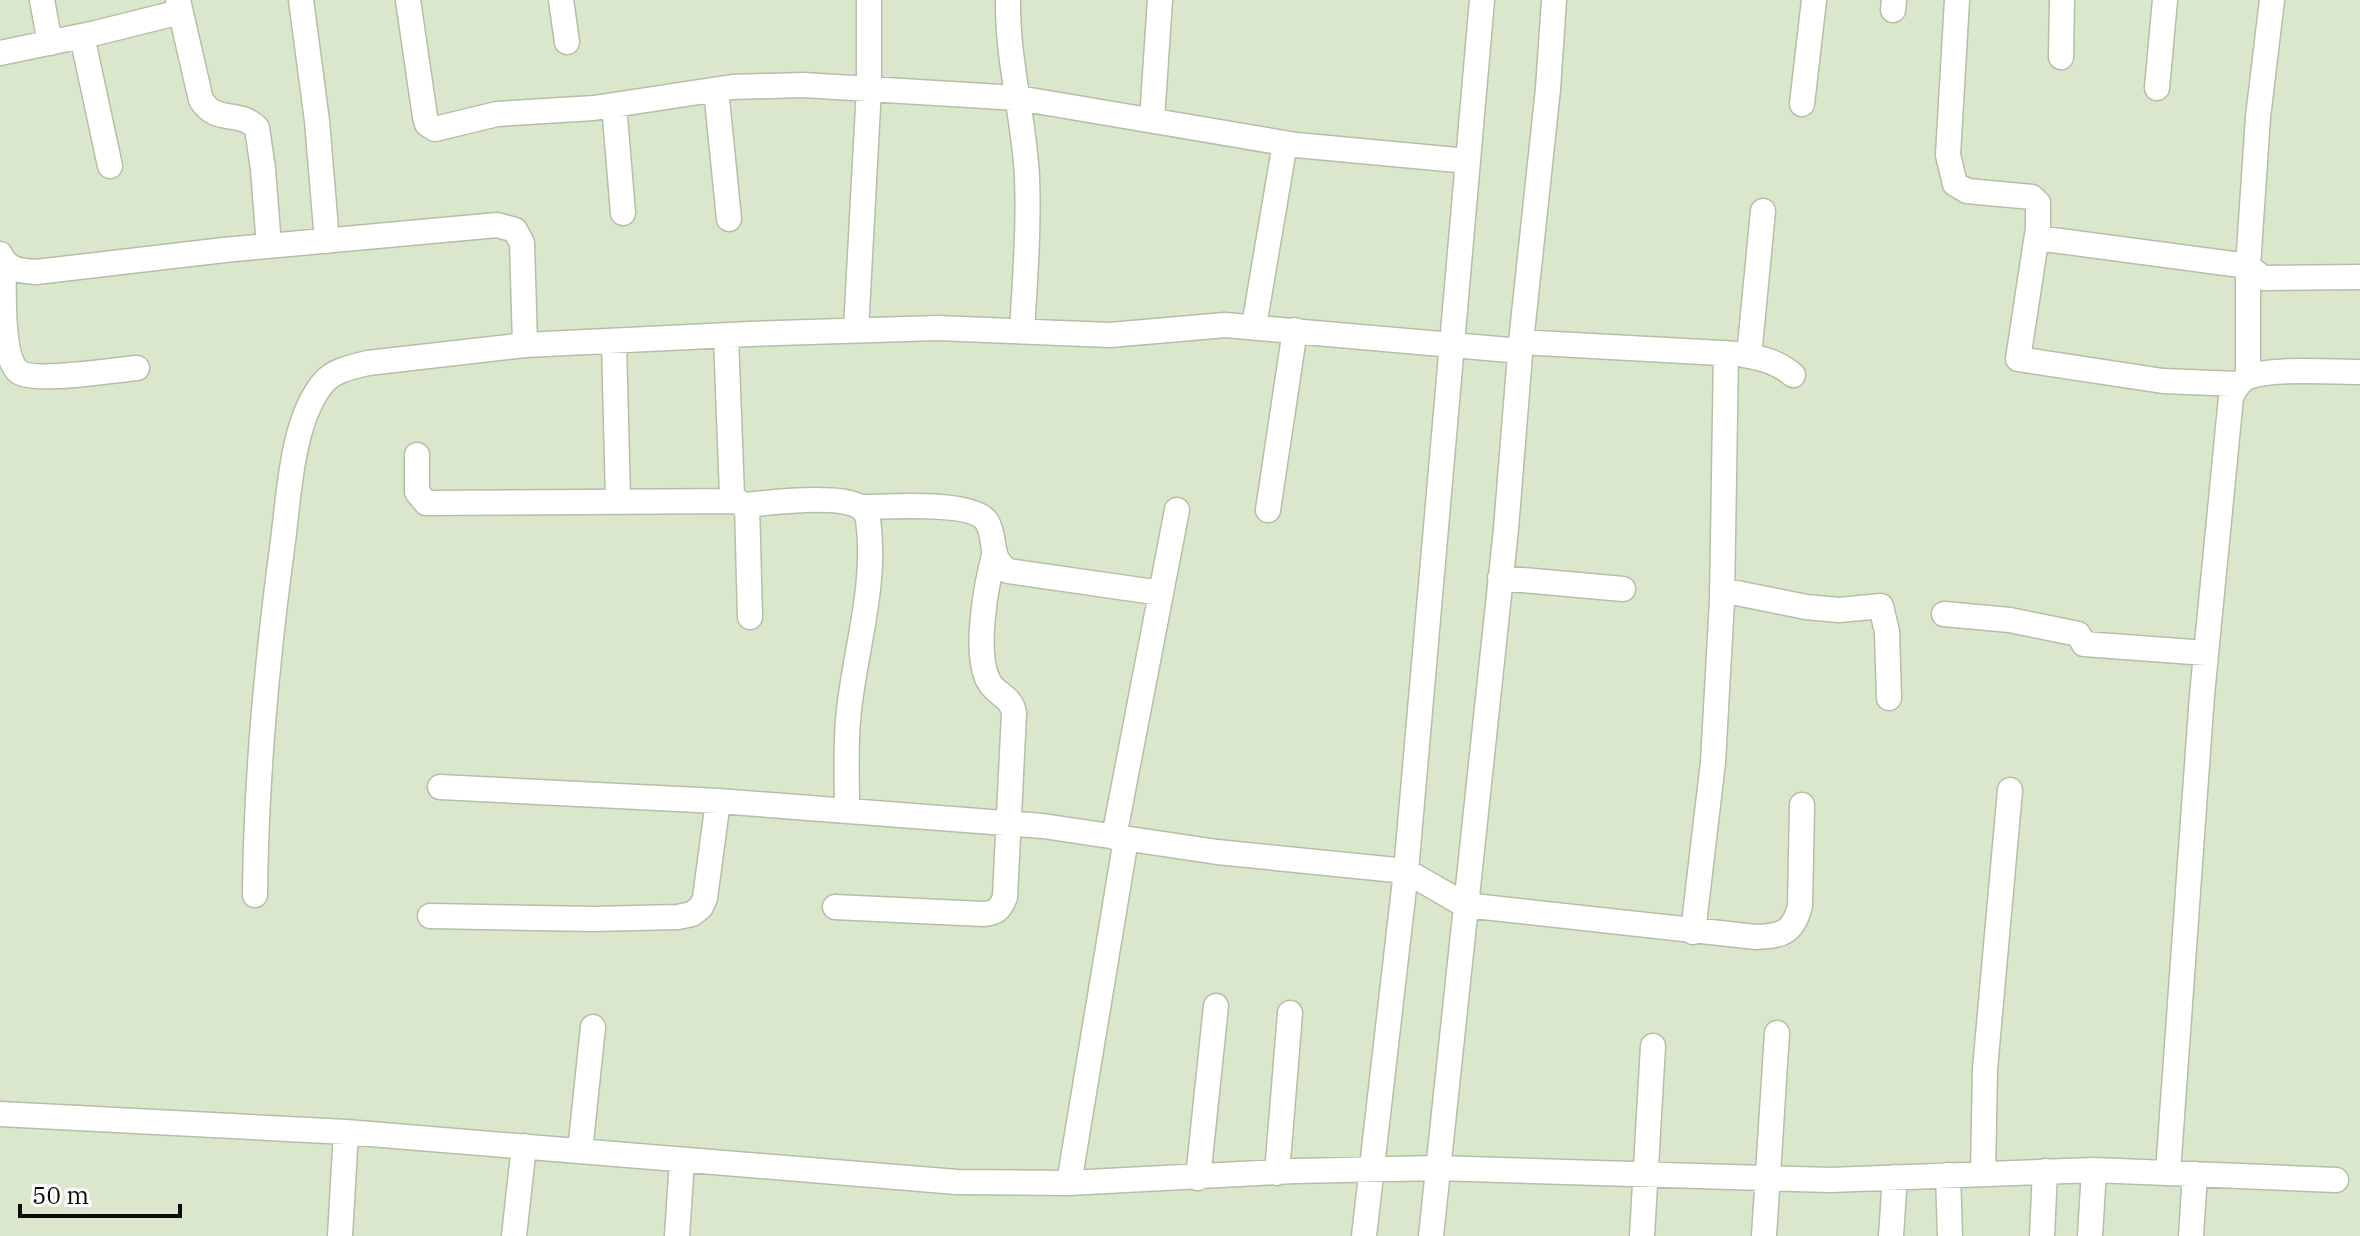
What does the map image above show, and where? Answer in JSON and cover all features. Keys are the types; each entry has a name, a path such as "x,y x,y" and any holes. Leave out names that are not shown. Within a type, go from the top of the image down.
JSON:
{"street":[{"path":"42,0 50,43"},
{"path":"301,0 317,121 327,241"},
{"path":"408,0 423,109 431,128 497,114 614,105 716,90 803,85 1018,98 1285,143 1357,153 1468,161"},
{"path":"561,0 567,42"},
{"path":"856,330 869,88 869,0"},
{"path":"1008,0 1009,50 1027,177 1028,235 1022,331"},
{"path":"1152,119 1160,0"},
{"path":"1364,1236 1406,871 1482,0"},
{"path":"1431,1236 1500,578 1554,0"},
{"path":"1802,104 1814,0"},
{"path":"1957,0 1948,155 1955,184 1967,191 2032,197 2038,203 2040,215 2018,359 2150,380 2243,380 2267,373 2360,372"},
{"path":"2061,57 2062,0"},
{"path":"2157,88 2165,0"},
{"path":"2168,1172 2206,653 2231,397 2243,380 2258,117 2272,0"},
{"path":"0,53 82,36 179,6 201,100 207,110 215,115 241,117 257,128 269,246"},
{"path":"82,36 110,166"},
{"path":"716,90 729,219"},
{"path":"614,105 623,213"},
{"path":"1254,326 1285,143"},
{"path":"1693,932 1713,762 1737,355 1763,211"},
{"path":"2,258 15,271 36,272 497,225 515,230 523,252 525,345"},
{"path":"2037,238 2248,266 2263,278 2360,277"},
{"path":"2,258 6,336 10,359 19,372 52,377 137,368"},
{"path":"255,895 259,762 272,625 292,476 301,432 311,404 325,381 343,369 368,363 525,345 856,330 937,328 1110,335 1195,326 1254,326 1451,345 1737,355 1782,366 1793,375"},
{"path":"1268,510 1295,330"},
{"path":"726,336 730,488 742,503 750,617"},
{"path":"614,342 618,500"},
{"path":"417,455 417,492 426,503 826,501 861,507 866,512 870,531 863,632 849,710 847,810"},
{"path":"861,507 972,511 982,515 989,524 994,555 999,565 1008,571 1161,593"},
{"path":"1069,1183 1120,838 1177,510"},
{"path":"835,907 994,913 1001,908 1005,897 1014,728 1013,703 989,682 983,649 983,611 994,555"},
{"path":"1500,578 1623,589"},
{"path":"1722,590 1806,607 1839,610 1881,606 1887,632 1889,698"},
{"path":"1944,614 2010,620 2078,634 2084,644 2206,653"},
{"path":"440,787 718,801 1009,823 1217,852 1406,871 1465,905 1756,937 1775,936 1789,930 1797,920 1802,805"},
{"path":"1983,1174 1985,1069 2010,790"},
{"path":"430,916 625,919 692,914 701,907 705,898 718,801"},
{"path":"1198,1178 1216,1006"},
{"path":"1277,1173 1290,1013"},
{"path":"580,1151 593,1027"},
{"path":"1764,1236 1777,1033"},
{"path":"1642,1236 1653,1046"},
{"path":"0,1114 346,1132 957,1182 1069,1183 1437,1168 1830,1180 2094,1170 2336,1180"},
{"path":"340,1236 346,1132"},
{"path":"514,1236 524,1146"},
{"path":"677,1236 682,1160"},
{"path":"2090,1236 2094,1170"},
{"path":"2042,1236 2045,1171"},
{"path":"2191,1236 2195,1174"},
{"path":"1948,1175 1950,1236"},
{"path":"1891,1236 1895,1177"}]}
